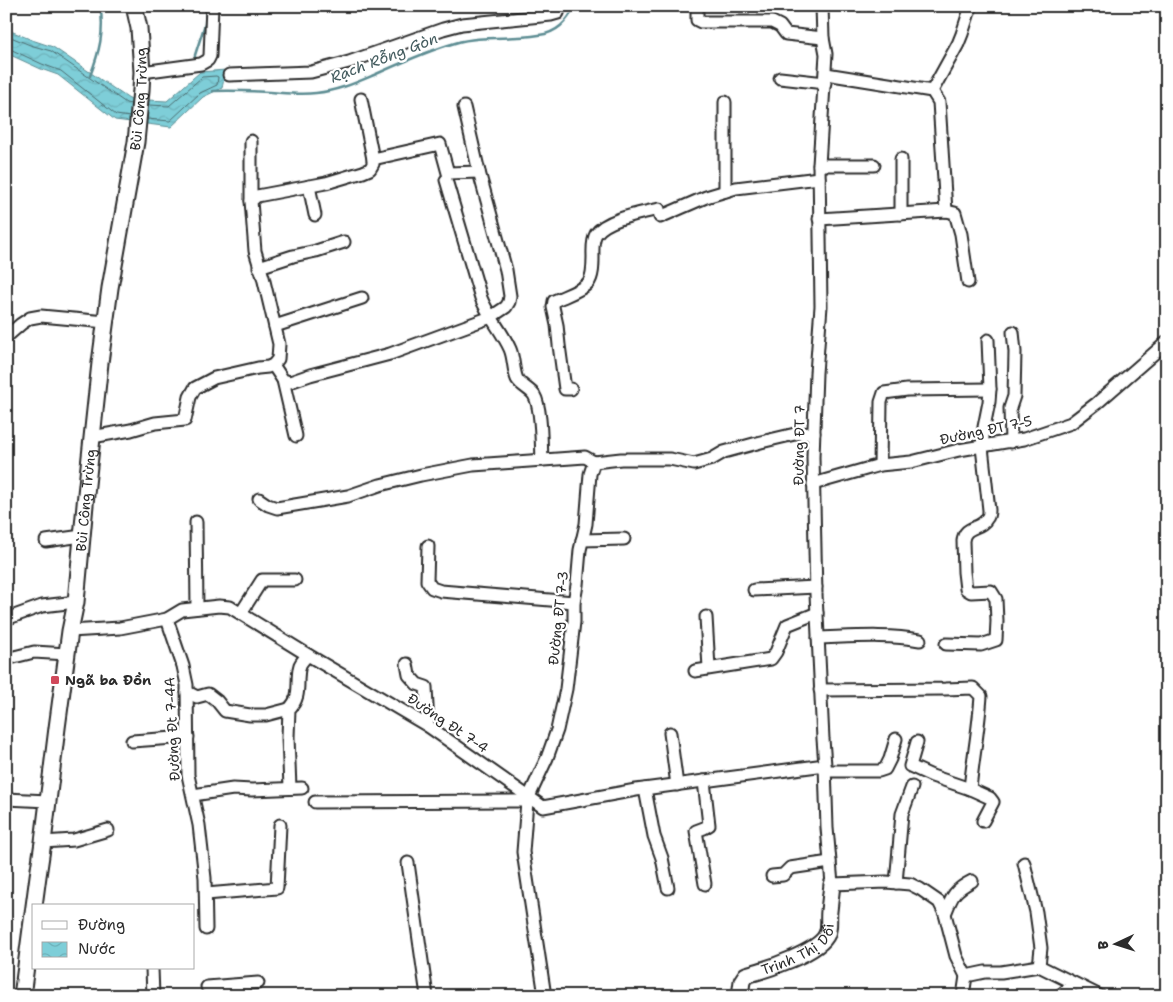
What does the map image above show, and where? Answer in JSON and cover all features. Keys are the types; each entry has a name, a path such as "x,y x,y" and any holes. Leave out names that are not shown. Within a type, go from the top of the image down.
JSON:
{"street":[{"name":"Bùi Công Trừng","path":"34,904 44,842 70,631 76,602 100,363 110,288 136,142 142,90 139,28 134,6"},
{"path":"142,72 201,64 208,60 210,56 212,6"},
{"path":"229,75 311,72 349,62 443,29 462,24 552,15 558,13 560,6"},
{"path":"697,6 697,20 701,22 772,22 780,26 786,34 823,38"},
{"name":"Đường ĐT 7","path":"822,6 823,38 826,54 819,165 821,306 813,458 820,690 827,828 832,884"},
{"path":"932,91 958,44 971,6"},
{"path":"780,78 825,79 932,91"},
{"path":"932,91 939,102 946,211"},
{"path":"251,201 256,196 326,183 370,169 373,159 361,99"},
{"path":"725,102 725,191"},
{"path":"283,380 290,382 390,354 491,317 506,307 510,296 506,270 479,172 464,107"},
{"path":"92,437 131,430 155,423 185,420 190,396 195,388 214,378 268,367 273,365 278,359 279,344 255,251 251,201 251,141"},
{"path":"373,159 440,144 448,173 479,172"},
{"path":"900,159 901,214"},
{"path":"819,165 874,165"},
{"path":"571,388 565,389 553,307 554,301 587,284 591,278 593,264 593,242 597,234 604,227 621,218 660,213 736,188 819,178"},
{"path":"446,180 486,312 496,324 510,350 517,378 524,387 534,394 540,419 542,460"},
{"path":"309,186 315,215"},
{"path":"819,219 946,211 955,213 961,234 968,282"},
{"path":"259,267 344,242"},
{"path":"275,326 362,298"},
{"path":"8,332 30,318 42,316 106,322"},
{"path":"1010,442 1010,408 1014,396 1015,360 1013,332"},
{"path":"946,644 981,645 996,640 996,599 991,592 971,592 966,589 963,536 968,530 982,524 987,518 989,510 982,447 990,389 988,340"},
{"name":"Đường ĐT 7-5","path":"814,484 880,465 911,462 959,450 1024,440 1071,422 1098,403 1167,342"},
{"path":"273,365 283,380 296,436"},
{"path":"880,465 881,402 884,394 907,390 990,389"},
{"path":"259,498 268,505 278,508 348,496 380,485 421,475 473,466 542,460 585,457 594,462 621,459 670,459 694,464 712,459 724,452 795,434 814,433"},
{"name":"Đường ĐT 7-3","path":"545,996 523,852 528,799 547,758 559,722 566,689 580,550 586,524 590,474 594,462"},
{"path":"196,522 197,608"},
{"path":"46,541 82,536"},
{"path":"582,540 624,539"},
{"path":"428,546 427,582 432,588 441,591 574,602"},
{"path":"241,613 262,580 295,580"},
{"path":"754,590 816,586"},
{"path":"6,620 42,606 76,602"},
{"name":"Đường Đt 7-4","path":"70,631 120,628 167,619 182,610 219,606 230,607 428,726 528,799 544,807 645,789 704,781 825,768 879,771 885,769 896,739"},
{"path":"695,670 771,659 788,624 817,613"},
{"path":"706,616 709,668"},
{"name":"Đường Đt 7-4A","path":"167,619 183,666 187,692 188,775 199,825 205,878 206,929"},
{"path":"818,638 892,636 920,640"},
{"path":"6,659 34,652 67,654"},
{"path":"187,692 197,697 208,694 217,701 224,711 266,715 289,709 295,704 298,695 297,684 301,663 308,655"},
{"path":"407,664 410,675 417,684 426,687 428,726"},
{"path":"820,690 973,688 981,696 980,719 970,789"},
{"path":"289,709 290,788"},
{"path":"670,733 677,785"},
{"path":"132,741 188,737"},
{"path":"917,742 910,766 990,798 993,802 983,821"},
{"path":"704,781 709,826 696,830 705,884"},
{"path":"896,883 902,814 912,787"},
{"path":"193,795 233,789 302,788"},
{"path":"645,789 654,836 662,858 668,888"},
{"path":"315,802 528,799"},
{"path":"6,800 48,801"},
{"path":"206,894 276,888 280,826"},
{"path":"44,842 74,840 108,830"},
{"path":"772,876 783,874 790,868 830,862"},
{"path":"1024,863 1036,912 1041,948 1039,966"},
{"path":"408,864 428,996"},
{"path":"945,914 952,896 961,887 972,881"},
{"path":"832,884 886,882 910,884 939,902 945,914 956,956 966,976 963,996"},
{"name":"Trịnh Thị Dối","path":"740,996 742,982 746,975 791,960 819,944 824,939 829,925 832,884"},
{"name":"Bùi Công Trừng","path":"22,996 32,921"},
{"path":"966,976 1039,966 1100,996"},
{"path":"152,970 153,996"},
{"path":"207,987 258,983"},
{"path":"1059,996 1075,984"}],"water":[{"path":"6,29 53,47 129,99 167,101 200,72 226,70 222,88 203,97 171,127 115,120 58,75 6,53"}],"waterway":[{"path":"90,76 100,42 102,24 100,6"},
{"path":"195,60 205,24 206,6"},
{"name":"Rạch Rỗng Gòn","path":"213,91 305,94 331,90 353,84 424,53 455,43 476,39 528,36 551,32 565,22 575,6"}],"place":[{"name":"Ngã ba Đồn","path":"55,680"}]}
